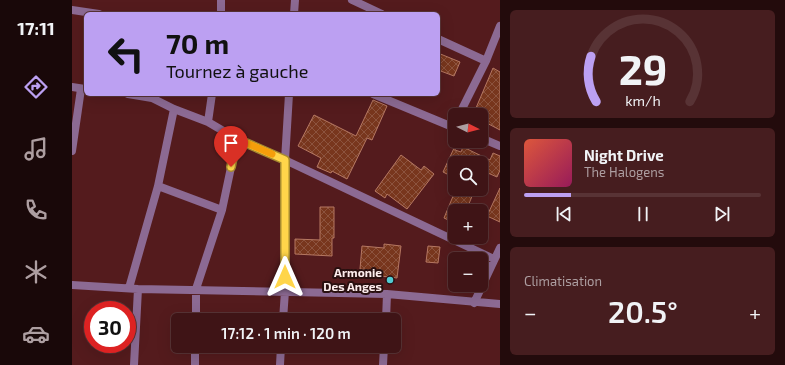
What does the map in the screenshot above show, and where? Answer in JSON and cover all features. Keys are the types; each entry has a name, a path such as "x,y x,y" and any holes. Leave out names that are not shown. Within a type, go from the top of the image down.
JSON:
{"street":[{"path":"221,0 221,12"},
{"path":"294,12 295,0"},
{"path":"352,0 378,12"},
{"path":"72,10 86,12"},
{"path":"462,108 486,61 500,26"},
{"path":"440,40 486,61"},
{"path":"72,87 84,89 72,151"},
{"path":"140,96 152,98 174,109 208,122 237,139 285,160 494,259"},
{"path":"208,122 212,96"},
{"path":"283,313 285,291 285,160 289,96"},
{"path":"378,96 448,124"},
{"path":"129,288 158,186 174,109"},
{"path":"196,313 196,289 222,210 237,139"},
{"path":"488,141 500,146"},
{"path":"158,186 222,210"},
{"path":"474,303 500,248"},
{"path":"72,285 138,289 387,294 474,303 500,304"},
{"path":"134,365 138,289"},
{"path":"386,313 387,294"},
{"path":"195,353 195,365"},
{"path":"280,365 281,353"},
{"path":"383,365 384,353"}],"building":[{"path":"440,54 460,62 454,76 440,71"},
{"path":"493,68 500,72 500,130 488,124 488,108 476,108"},
{"path":"373,100 387,106 372,140 367,138 347,179 332,171 331,173 317,167 321,158 298,146 314,115 356,136"},
{"path":"454,148 455,150 461,152 463,148 465,148 482,156 450,156"},
{"path":"493,153 500,156 500,170 497,177 488,173 488,159 490,160"},
{"path":"401,155 421,170 424,166 434,174 407,209 387,194 385,198 375,191"},
{"path":"448,161 448,174 443,172"},
{"path":"500,188 500,222 488,216"},
{"path":"453,196 472,196 469,204 450,204"},
{"path":"320,207 334,207 334,238 332,238 332,256 295,254 295,239 320,240"},
{"path":"448,208 448,220 444,218"},
{"path":"384,244 401,246 397,278 381,276 381,272 360,269 362,246 384,248"},
{"path":"428,246 440,247 438,263 426,262"}],"slow traffic":[{"path":"237,141 237,139 272,154"}],"place":[{"name":"Armonie Des Anges","path":"390,280"}],"route":[{"path":"231,167 237,139 285,160 285,277"}]}
